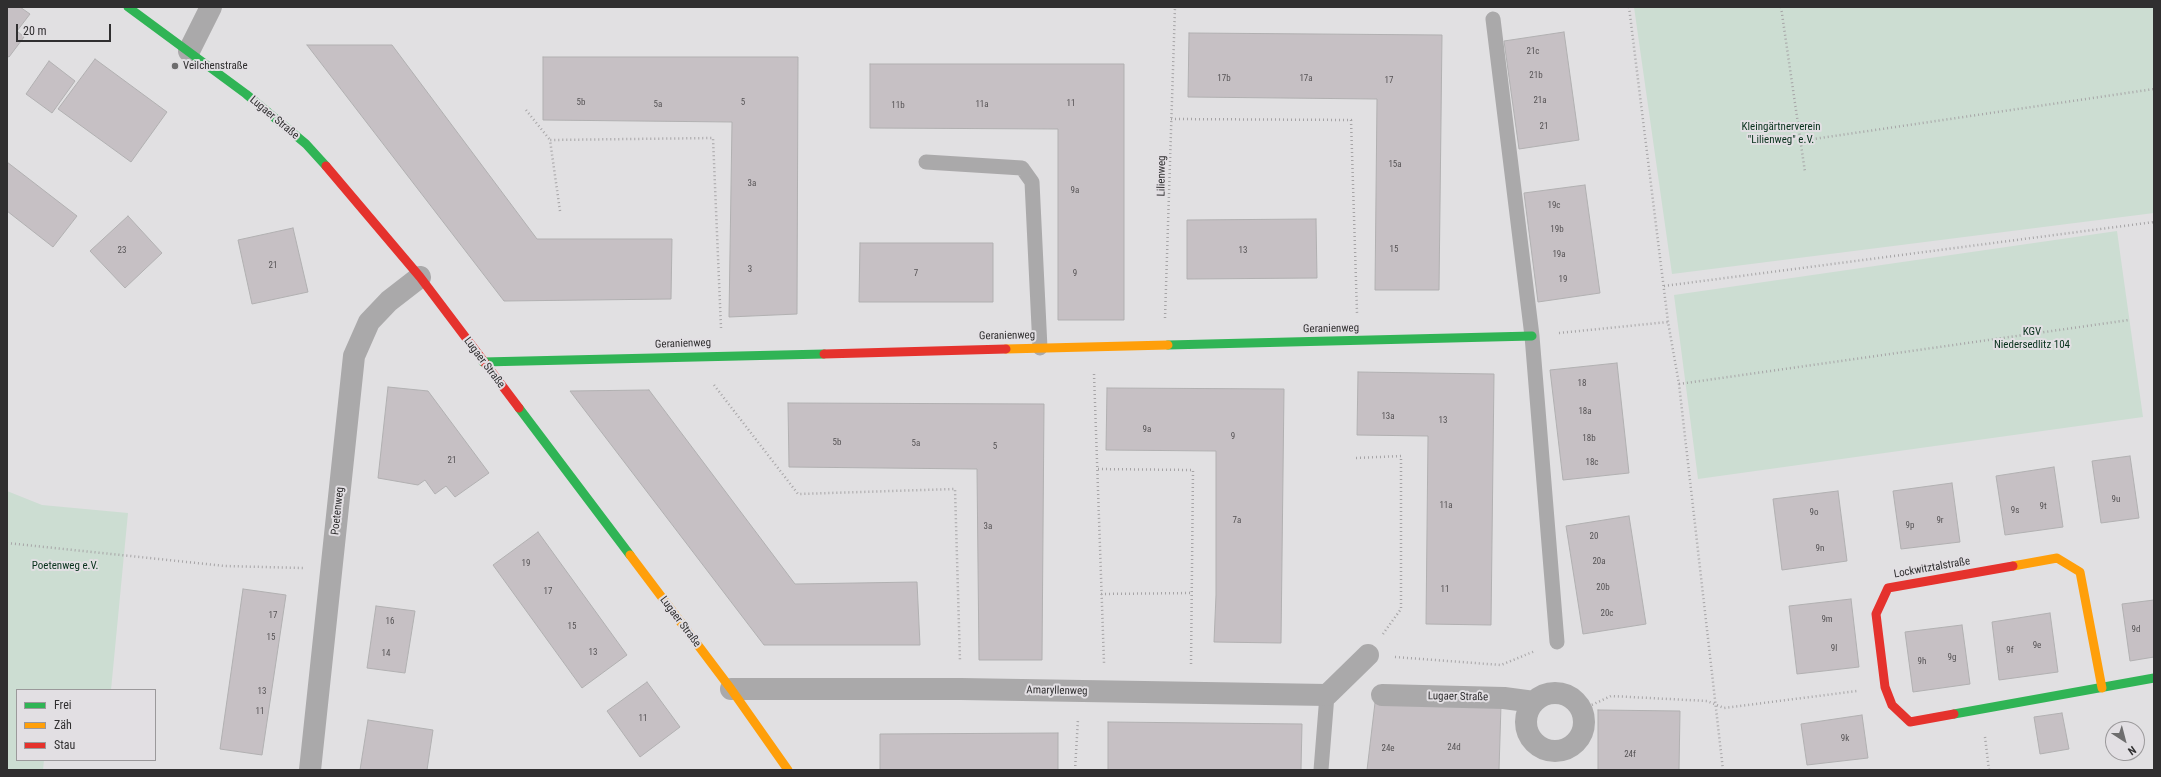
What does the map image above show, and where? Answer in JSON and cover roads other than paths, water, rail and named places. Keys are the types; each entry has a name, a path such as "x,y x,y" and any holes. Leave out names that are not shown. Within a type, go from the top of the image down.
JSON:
{"street":[{"name":"Lugaer Straße","path":"128,7 246,94 306,144 344,186 420,277 730,689 788,770"},
{"path":"189,51 212,7"},
{"name":"Poetenweg","path":"310,770 354,356 369,322 389,301 420,277"},
{"name":"Geranienweg","path":"483,362 1532,336"},
{"name":"Lockwitztalstraße","path":"2102,688 2080,572 2057,558 1888,588 1876,614 1885,687 1892,705 1910,722 2102,688 2154,678"},
{"path":"1327,695 1368,655"},
{"name":"Amaryllenweg","path":"730,689 961,689 1327,695"},
{"path":"1550,694 1560,694 1572,700 1581,710 1583,728 1580,737 1566,749 1556,761 1547,750 1538,746 1530,739 1526,720 1528,710 1534,702 1550,694"},
{"name":"Lugaer Straße","path":"1382,695 1504,698 1534,702"}],"lane":[{"path":"1493,19 1532,336 1557,642"},
{"path":"926,162 1022,168 1032,182 1040,348"},
{"path":"1321,770 1327,695"}],"place":[{"name":"Veilchenstraße","path":"175,66"}],"park label":[{"name":"Kleingärtnerverein \"Lilienweg\" e.V.","path":"1781,133"},
{"name":"KGV Niedersedlitz 104","path":"2032,338"},
{"name":"Poetenweg e.V.","path":"65,566"}]}
